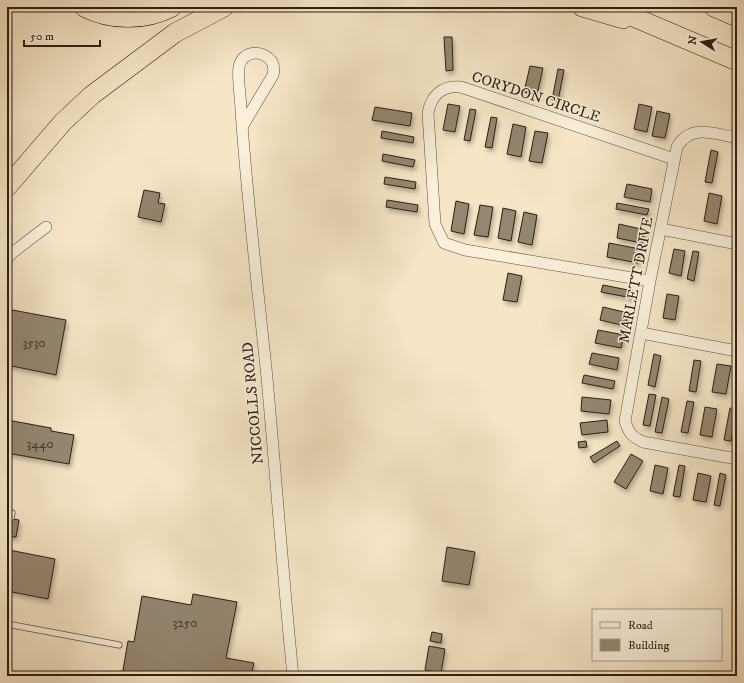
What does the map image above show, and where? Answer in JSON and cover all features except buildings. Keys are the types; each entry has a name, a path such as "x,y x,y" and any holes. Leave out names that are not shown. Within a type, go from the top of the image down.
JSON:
{"highway":[{"path":"84,7 98,13 125,18 154,14 172,7"},
{"path":"7,187 63,122 92,95 175,34 224,7"},
{"path":"582,7 672,33"},
{"path":"610,7 737,61"},
{"path":"714,7 737,16"},
{"path":"726,7 737,13"}],"street":[{"name":"NICCOLLS ROAD","path":"242,127 273,75 274,68 272,62 257,52 249,53 242,58 238,67 242,127 267,378 293,676"},
{"name":"CORYDON CIRCLE","path":"650,281 465,250 444,243 435,224 428,113 434,98 444,90 454,87 461,88 674,159"},
{"name":"MARLETT DRIVE","path":"737,138 700,132 691,133 686,135 677,147 650,281 625,421 628,432 636,439 643,442 737,459"},
{"path":"7,259 12,253 46,227"},
{"path":"661,229 737,244"},
{"path":"641,333 737,351"}],"lane":[{"path":"7,512 12,514 11,518"},
{"path":"7,624 119,645"}]}
